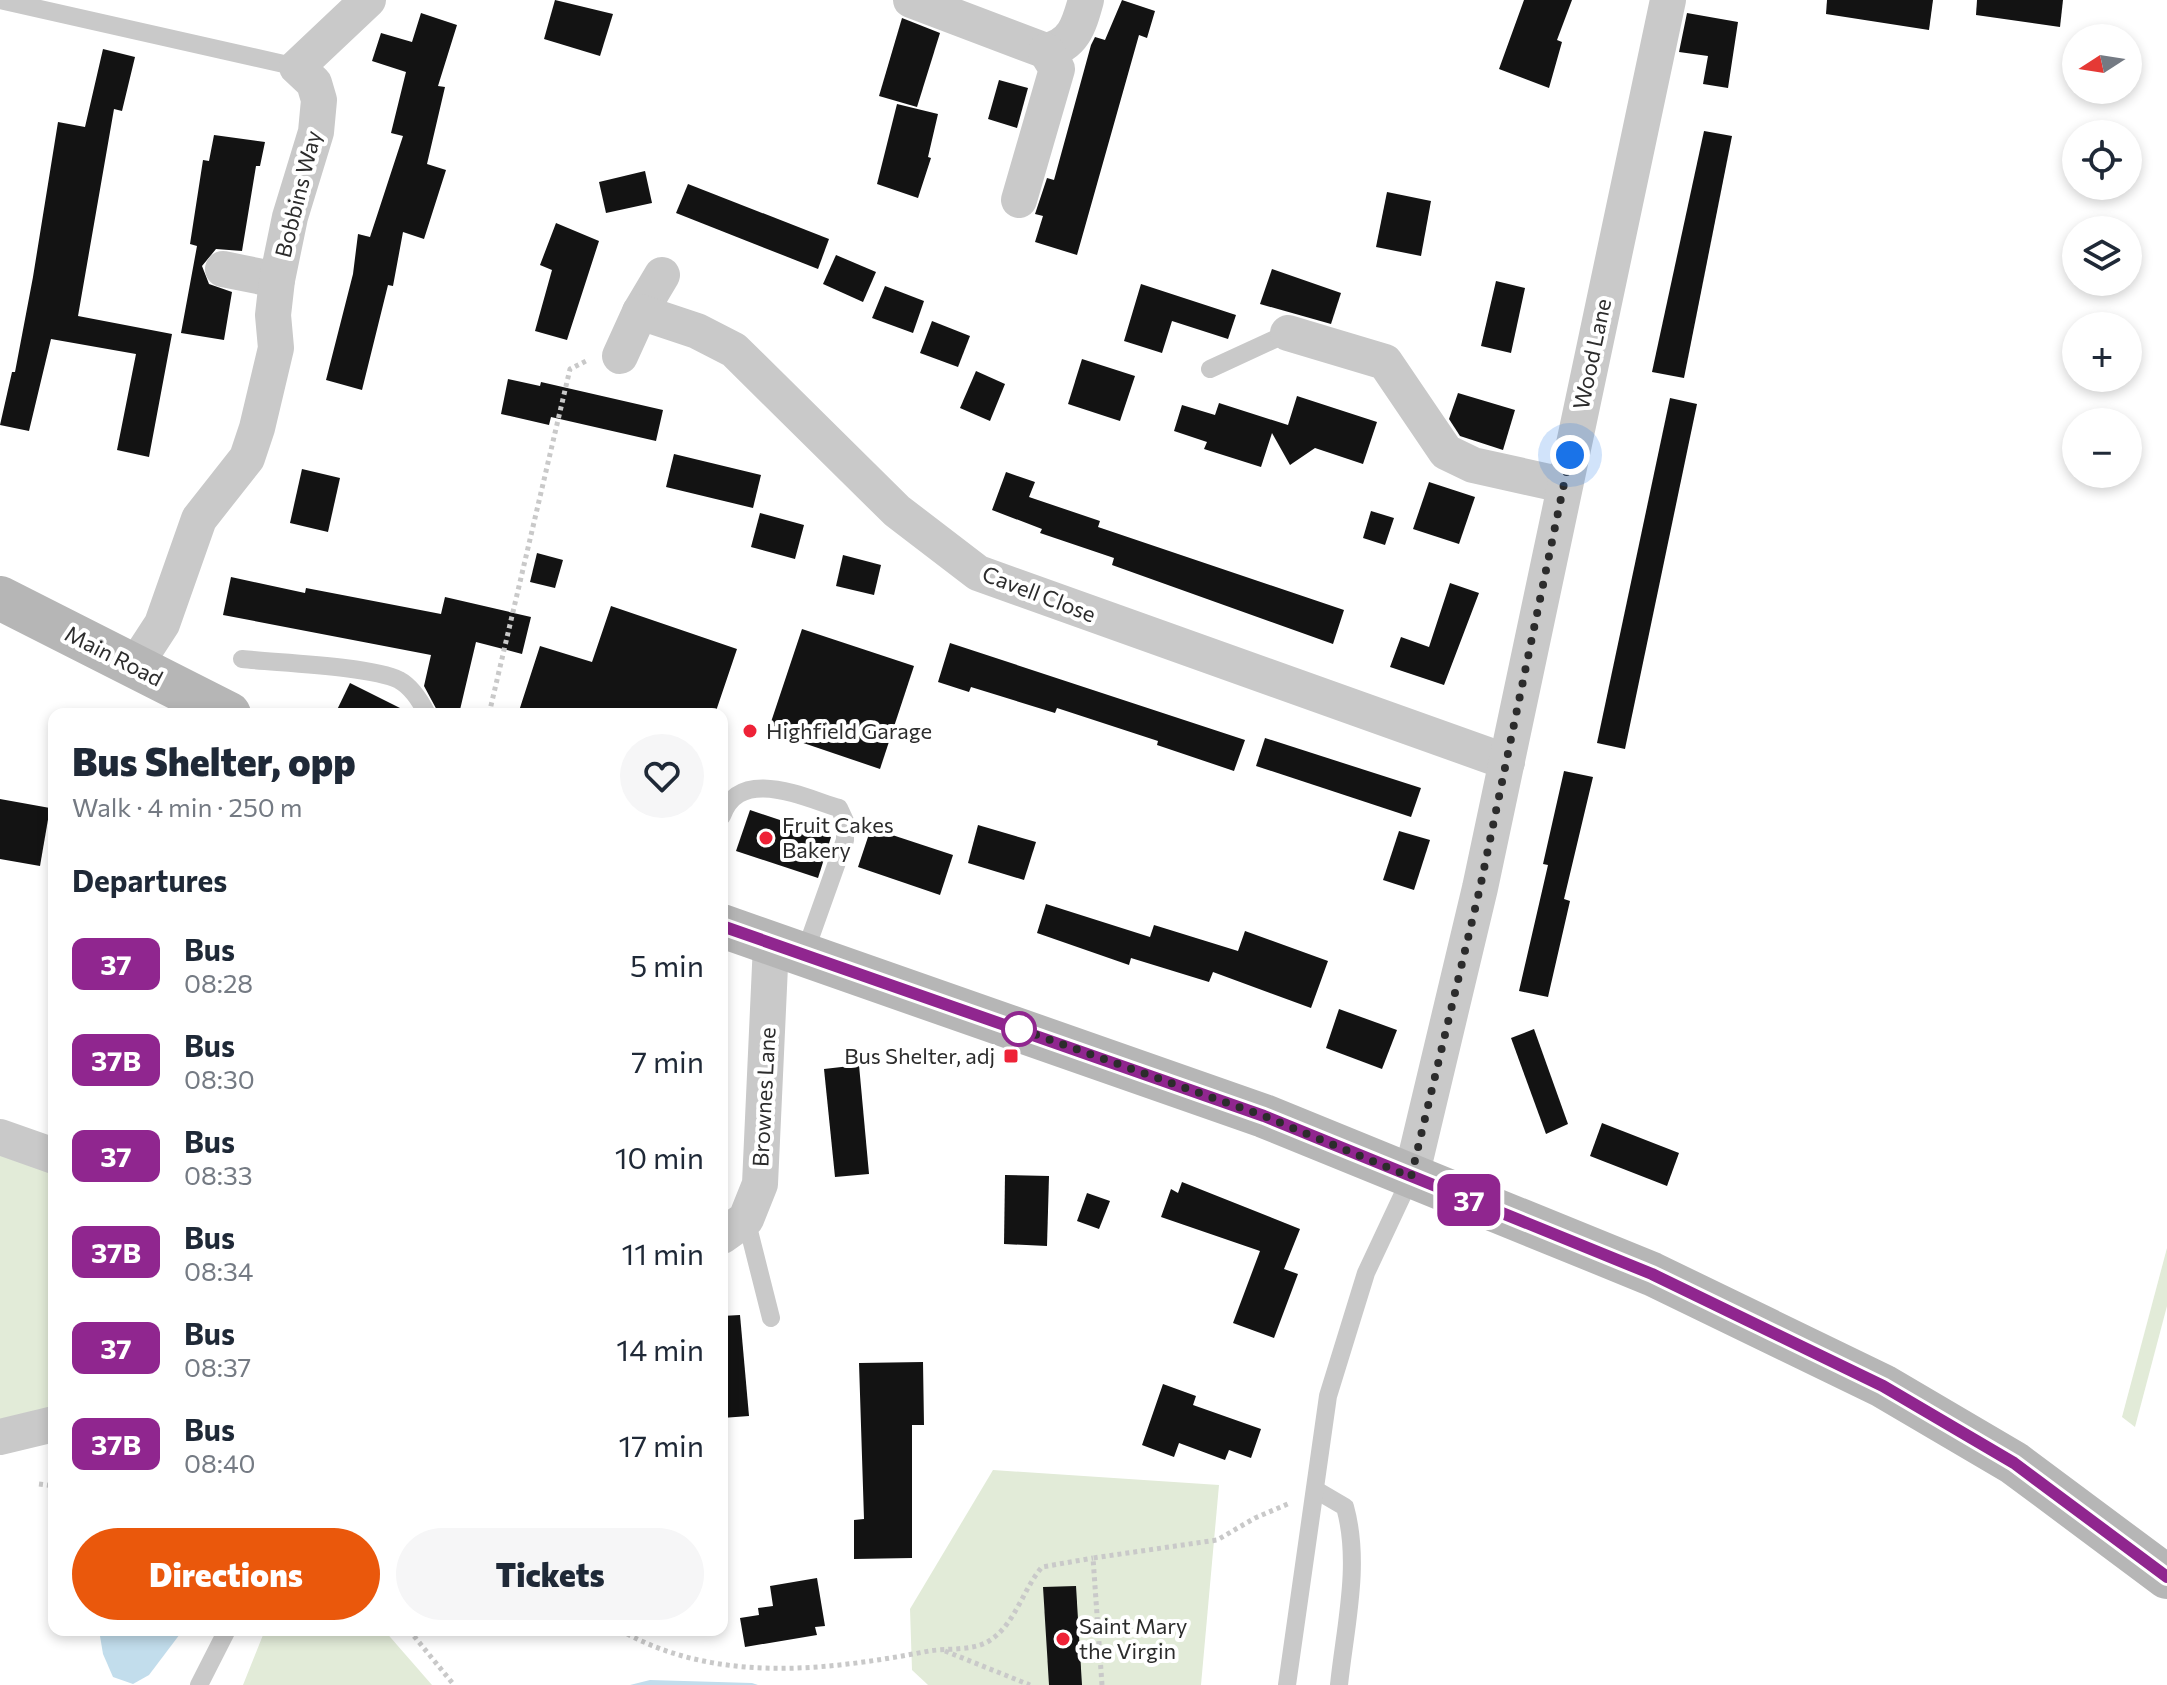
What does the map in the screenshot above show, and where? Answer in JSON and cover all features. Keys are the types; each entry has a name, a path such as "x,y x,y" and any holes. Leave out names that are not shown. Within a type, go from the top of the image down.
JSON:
{"main road":[{"name":"Main Road","path":"0,598 217,708"},
{"path":"728,928 1221,1100 1652,1274 1883,1386 2014,1463 2167,1577"}],"street":[{"path":"297,67 368,0"},
{"path":"911,0 1046,51 1060,48 1074,36 1086,0"},
{"name":"Wood Lane","path":"1411,1177 1507,762 1563,485 1668,0"},
{"path":"1019,200 1057,69 1046,51"},
{"name":"Bobbins Way","path":"134,667 162,624 199,519 247,458 276,348 273,315 290,217 316,132 319,100 314,83 297,67"},
{"name":"Bobbins Way","path":"223,269 277,280"},
{"path":"620,356 640,312 662,275"},
{"name":"Cavell Close","path":"640,312 697,331 734,350 897,511 978,573 1507,762"},
{"path":"1288,333 1385,362 1446,452 1473,465 1563,485"},
{"name":"Brownes Lane","path":"734,1228 760,1184 788,949"},
{"path":"0,1137 48,1154"},
{"path":"0,1437 48,1425"}],"lane":[{"path":"0,0 297,67"},
{"path":"1210,369 1288,333"},
{"path":"242,659 400,680 417,696 424,708"},
{"path":"728,802 740,791 771,788 839,808 845,821 845,840 788,949"},
{"path":"1287,1685 1328,1396 1366,1273 1411,1177"},
{"path":"734,1228 771,1318"},
{"path":"1316,1490 1345,1507 1351,1528 1353,1558 1339,1685"},
{"path":"199,1685 224,1636"}],"path":[{"path":"490,708 570,369"},
{"path":"39,1484 48,1485"},
{"path":"630,1636 653,1649 704,1664 751,1668 853,1664 968,1647 989,1640 1009,1621 1042,1567 1217,1540 1255,1518 1316,1490"},
{"path":"1093,1558 1102,1685"},
{"path":"414,1636 454,1685"},
{"path":"940,1649 1030,1685"}],"green space":[{"path":"0,1150 48,1168 48,1410 0,1425"},
{"path":"2167,1248 2167,1306 2135,1427 2122,1417"},
{"path":"993,1470 1219,1485 1201,1685 928,1685 912,1670 910,1609"},
{"path":"263,1636 389,1636 432,1685 243,1685"}],"water":[{"path":"100,1636 178,1636 149,1675 133,1684 113,1677 103,1654"},
{"path":"650,1680 752,1683 758,1685 630,1685"}],"building":[{"path":"555,0 613,14 600,56 544,39"},
{"path":"1122,0 1155,11 1147,38 1139,35 1077,255 1035,242 1043,216 1035,214 1047,178 1054,180 1091,45 1095,37 1105,40"},
{"path":"1524,0 1572,0 1557,40 1562,42 1549,88 1499,69"},
{"path":"1827,0 1933,0 1929,30 1826,14"},
{"path":"1977,0 2063,0 2060,27 1976,15"},
{"path":"421,13 457,25 438,86 445,87 427,164 446,170 424,239 403,232 393,286 388,285 362,390 326,380 353,274 358,234 370,237 403,136 391,133 406,72 372,61 381,33 412,42"},
{"path":"1687,13 1738,22 1728,88 1703,84 1708,56 1679,52"},
{"path":"902,18 940,33 917,107 879,96"},
{"path":"103,49 135,57 122,111 114,109 78,316 172,334 149,457 117,450 136,354 51,339 29,431 0,425 12,372 15,372 58,122 85,127"},
{"path":"999,80 1028,88 1017,128 988,119"},
{"path":"897,104 938,114 928,157 931,158 918,198 877,184"},
{"path":"1704,131 1732,136 1684,378 1652,372"},
{"path":"214,135 265,142 260,166 256,166 242,251 216,249 202,266 209,284 232,292 224,340 181,333 197,246 190,244 203,160 209,161"},
{"path":"645,171 652,203 606,213 599,182"},
{"path":"688,184 829,239 818,269 676,213"},
{"path":"1387,192 1431,201 1421,256 1376,247"},
{"path":"556,223 599,241 567,340 535,331 552,270 540,265"},
{"path":"836,255 876,272 863,302 823,284"},
{"path":"1272,269 1341,293 1331,324 1260,304"},
{"path":"1496,281 1525,288 1511,353 1481,346"},
{"path":"1141,284 1236,315 1228,339 1172,321 1162,353 1124,341"},
{"path":"885,286 924,301 913,333 872,318"},
{"path":"932,321 970,336 958,367 920,353"},
{"path":"1082,359 1135,376 1120,421 1068,404"},
{"path":"976,371 1005,384 990,421 960,408"},
{"path":"508,379 540,386 541,382 663,410 656,441 551,417 549,425 501,414"},
{"path":"1458,393 1515,410 1503,450 1460,436 1449,419"},
{"path":"1297,396 1377,422 1363,464 1315,448 1290,465 1272,433 1261,467 1204,449 1207,442 1174,431 1182,405 1215,415 1219,403 1288,425"},
{"path":"1670,398 1697,404 1625,749 1597,743"},
{"path":"674,454 761,475 753,508 666,487"},
{"path":"302,469 340,478 328,532 290,523"},
{"path":"1006,472 1035,482 1029,497 1100,521 1098,527 1344,610 1333,644 1112,565 1114,558 1040,533 1042,529 992,510"},
{"path":"1429,482 1475,497 1459,544 1413,529"},
{"path":"1371,511 1394,518 1385,545 1363,538"},
{"path":"760,513 804,525 795,559 751,547"},
{"path":"537,553 563,560 555,588 530,582"},
{"path":"843,555 881,565 874,595 836,586"},
{"path":"231,577 305,593 306,588 441,614 445,597 531,617 522,654 476,642 460,708 436,708 424,686 431,655 223,615"},
{"path":"1450,583 1479,593 1444,685 1390,667 1401,637 1429,647"},
{"path":"611,606 737,649 717,708 520,708 540,646 592,662"},
{"path":"802,629 914,666 880,769 768,731"},
{"path":"950,643 1245,740 1234,771 1157,745 1158,741 1057,708 1055,713 971,687 969,692 938,682"},
{"path":"350,683 400,708 338,708"},
{"path":"1265,738 1421,788 1411,817 1256,766"},
{"path":"1564,771 1593,777 1564,899 1570,901 1548,997 1519,991 1548,865 1543,864"},
{"path":"0,799 48,808 40,866 0,859"},
{"path":"750,810 831,837 818,878 736,851"},
{"path":"978,825 1036,842 1024,880 968,863"},
{"path":"871,828 953,855 940,895 858,867"},
{"path":"1399,831 1430,840 1414,890 1383,880"},
{"path":"1046,904 1150,937 1154,925 1238,951 1245,931 1328,961 1311,1008 1213,972 1209,982 1131,958 1129,965 1037,933"},
{"path":"1339,1009 1397,1030 1382,1069 1326,1048"},
{"path":"1534,1029 1568,1124 1546,1134 1511,1038"},
{"path":"859,1065 869,1174 835,1177 824,1069"},
{"path":"1602,1123 1679,1153 1667,1186 1590,1156"},
{"path":"1005,1175 1049,1176 1047,1246 1004,1244"},
{"path":"1182,1182 1300,1229 1284,1269 1298,1274 1274,1338 1233,1323 1260,1251 1161,1217 1171,1189 1178,1193"},
{"path":"1087,1193 1110,1201 1099,1229 1077,1221"},
{"path":"740,1315 749,1416 728,1418 728,1316"},
{"path":"923,1362 924,1425 912,1425 912,1558 854,1559 854,1520 864,1519 859,1363"},
{"path":"1163,1384 1196,1396 1193,1405 1261,1429 1251,1458 1229,1450 1225,1460 1179,1443 1174,1457 1142,1445"},
{"path":"817,1578 825,1626 815,1627 817,1635 745,1647 740,1618 759,1615 758,1608 773,1606 770,1586"},
{"name":"Saint Mary the Virgin","path":"1076,1586 1082,1685 1049,1685 1043,1587"}],"bus line":[{"name":"37","path":"728,928 1264,1116 1652,1274 1883,1386 2014,1463 2167,1577"}],"place":[{"name":"Highfield Garage","path":"750,731"},
{"name":"Fruit Cakes Bakery","path":"766,838"},
{"name":"Bus Shelter, adj","path":"1011,1056"},
{"name":"Saint Mary the Virgin","path":"1063,1639"}],"route":[{"path":"1019,1029 1014,1027 1264,1116 1411,1177 1427,1122 1480,888 1570,455"}]}
